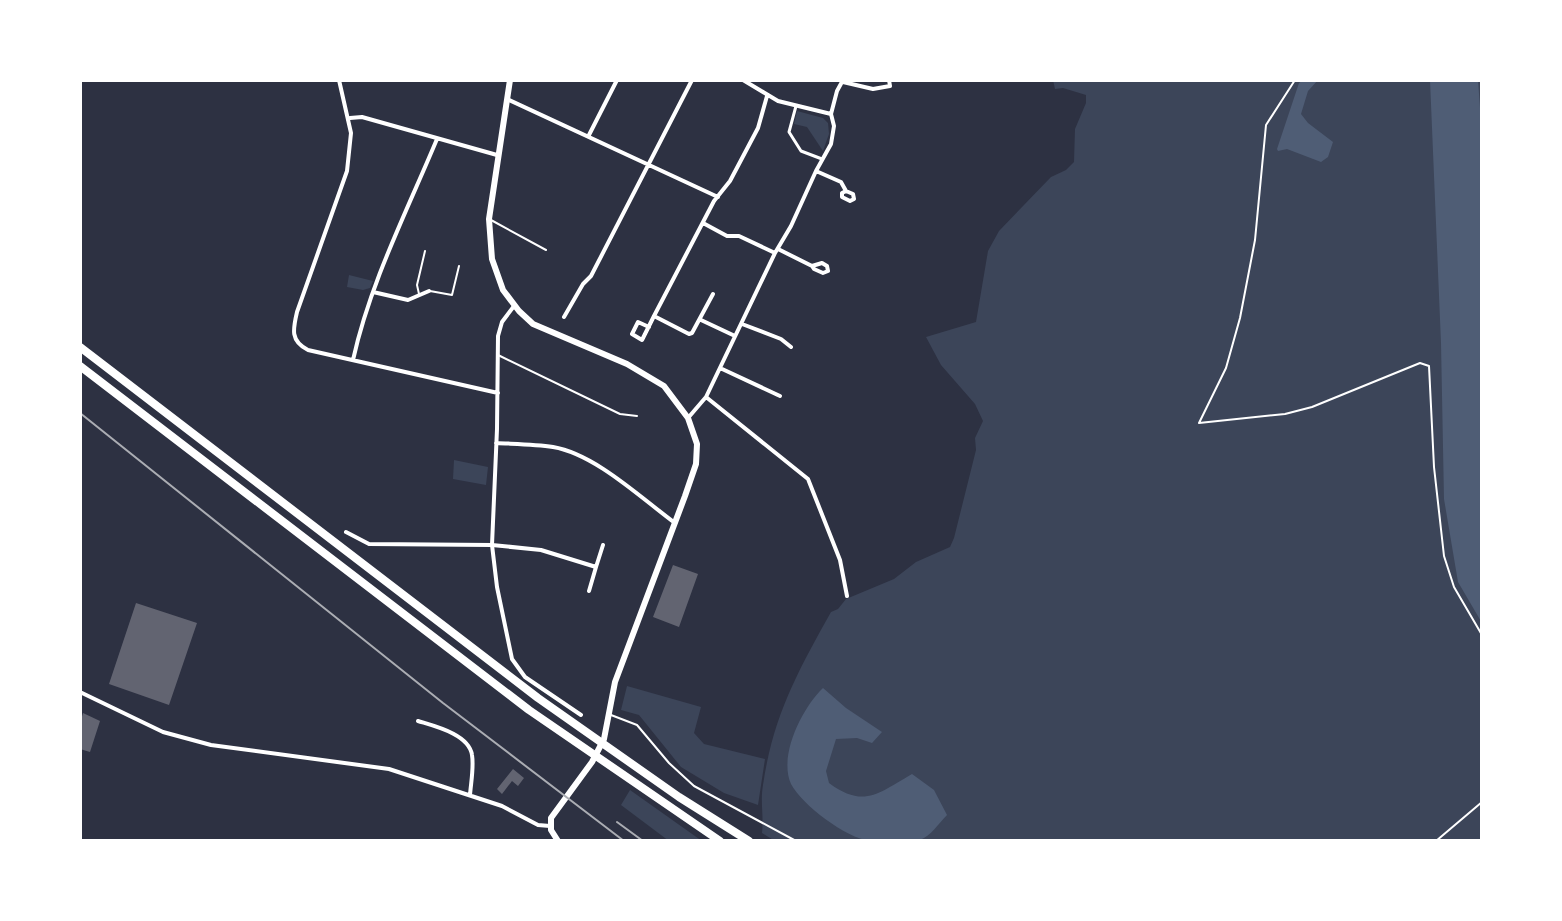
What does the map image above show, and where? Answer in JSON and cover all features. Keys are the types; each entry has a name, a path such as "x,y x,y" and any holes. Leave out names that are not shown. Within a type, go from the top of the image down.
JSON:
{"highway":[{"path":"80,347 432,618 597,739 749,841"},
{"path":"80,366 529,710 720,841"}],"main road":[{"path":"510,80 489,219 489,247 503,290 533,324 652,377 672,394 688,418 697,444 696,464 621,665 609,725 592,762 554,813 550,826 558,841"}],"street":[{"path":"339,80 350,118 347,171 293,329 294,339 299,345 353,360 498,393"},
{"path":"589,135 617,80"},
{"path":"564,317 591,276 692,80"},
{"path":"743,80 767,96 831,114"},
{"path":"758,88 762,80"},
{"path":"688,418 706,397 834,135 831,114 837,91 843,81 873,89 890,86 889,80"},
{"path":"649,327 638,322 632,334 642,340 649,327 654,316 703,223 758,128 767,96"},
{"path":"507,99 718,197"},
{"path":"796,106 789,132 801,151 823,159"},
{"path":"350,118 362,117 497,155"},
{"path":"353,360 360,326 437,139"},
{"path":"816,171 841,182 846,191"},
{"path":"703,223 727,236 739,236 812,266"},
{"path":"373,292 408,300 429,291"},
{"path":"654,316 689,334 696,331 713,294"},
{"path":"514,306 502,322 498,336 492,545 497,587 512,659 525,677 581,715"},
{"path":"701,320 736,336"},
{"path":"742,324 781,339 791,347"},
{"path":"720,368 780,396"},
{"path":"706,397 808,479 840,560 847,596"},
{"path":"496,443 553,447 574,454 611,476 675,523"},
{"path":"346,532 369,544 492,545 541,550 596,567"},
{"path":"589,591 603,545"},
{"path":"80,692 163,732 211,745 389,769 502,806 538,825 550,826"},
{"path":"418,721 449,731 470,749 473,759 470,795"}],"lane":[{"path":"489,219 546,250"},
{"path":"419,295 417,285 425,251"},
{"path":"429,291 452,295 459,266"},
{"path":"497,355 620,414 637,416"},
{"path":"610,714 637,725 669,763 694,786 796,841"}],"path":[{"path":"1295,80 1266,125 1255,240 1240,318 1226,368 1199,423 1285,414 1312,407 1420,363 1429,366 1434,467 1444,556 1454,587 1482,635"},
{"path":"1436,841 1482,802"}],"shaded area":[{"path":"1053,80 1482,80 1482,841 775,841 762,833 762,791 773,737 798,674 831,612 846,599 894,579 916,562 950,547 954,538 976,450 975,438 983,421 975,404 941,365 926,337 976,322 988,251 999,231 1051,177 1074,162 1075,129 1086,103 1086,95 1063,88 1055,89"},
{"path":"1318,80 1308,91 1301,114 1333,142 1328,157 1321,162 1287,149 1277,149 1299,83"},
{"path":"1430,80 1478,80 1482,135 1482,623 1458,582 1444,499"},
{"path":"797,111 823,118 828,123 829,134 823,151 807,127 794,124"},
{"path":"349,275 373,281 370,288 363,290 347,287"},
{"path":"454,460 488,467 486,485 453,479"},
{"path":"627,686 701,707 694,733 704,744 765,759 758,805 724,793 681,767 639,715 621,710"},
{"path":"823,688 882,732 872,743 857,738 836,739 826,771 829,783 841,791 862,797 880,792 912,774 934,790 947,815 928,836 913,841 860,839 826,819 791,784 788,772 790,746 801,719"},
{"path":"630,790 702,841 669,841 621,805"}],"building":[{"path":"673,565 698,574 679,627 653,617"},
{"path":"136,603 197,623 169,705 109,684"},
{"path":"83,713 100,721 90,752 80,749"},
{"path":"513,769 524,778 518,786 512,781 502,794 497,789"}],"railway":[{"path":"80,413 443,703 624,841"},
{"path":"617,822 643,841"}]}
